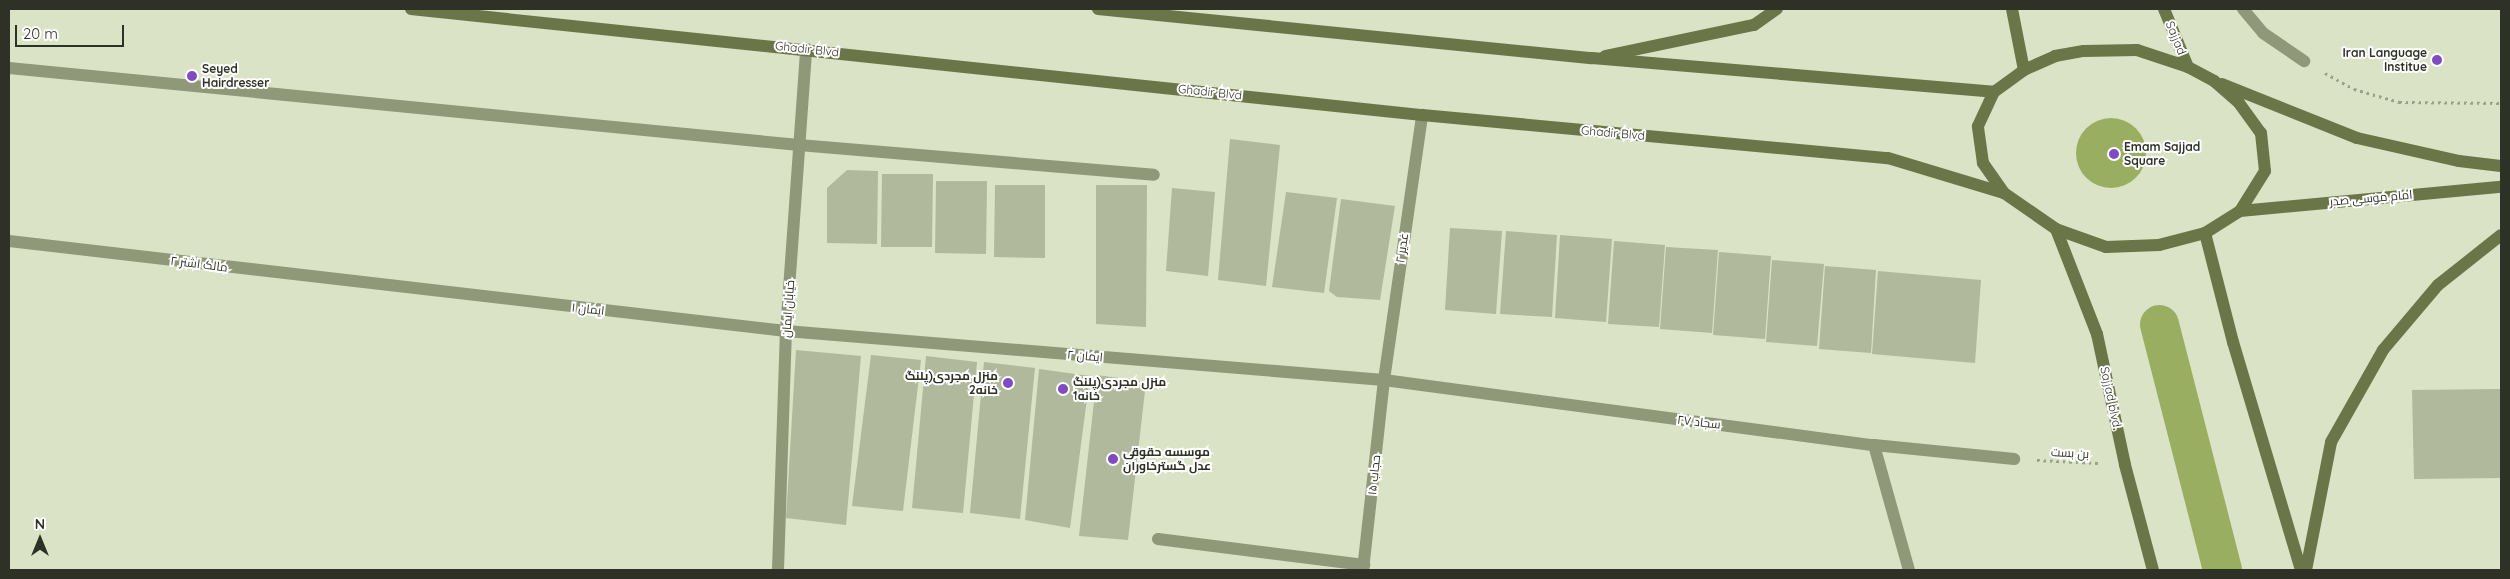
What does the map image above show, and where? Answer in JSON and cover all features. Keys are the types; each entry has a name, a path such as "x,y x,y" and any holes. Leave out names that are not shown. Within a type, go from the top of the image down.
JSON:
{"main road":[{"name":"Ghadir Blvd","path":"411,9 1422,115 1888,158 2004,193"},
{"path":"1098,9 1592,58 1994,92"},
{"path":"1592,58 1754,25 1777,9"},
{"path":"2012,9 2024,70"},
{"name":"Sajjad","path":"2164,9 2188,67"},
{"path":"2214,81 2239,103 2261,133 2265,171 2240,211 2205,233 2159,245 2106,247 2056,229 2004,193 1982,163 1978,126 1994,92 2024,70 2055,56 2084,51 2137,50 2188,67 2214,81 2357,138 2460,161 2501,166"},
{"name":"امام موسی صدر","path":"2240,211 2501,187"},
{"name":"Sajjad blvd.","path":"2056,229 2097,334 2125,465 2153,570"},
{"path":"2205,233 2233,342 2301,570"},
{"path":"2306,570 2331,442 2383,350 2438,285 2501,235"}],"street":[{"path":"2243,9 2263,33 2304,61"},
{"name":"خیابان ایمان","path":"778,570 786,331 806,49"},
{"path":"9,68 799,145 1154,175"},
{"name":"غدیر ۲","path":"1384,380 1422,115"},
{"name":"مالک اشتر ۲","path":"9,241 390,286"},
{"name":"ایمان ۱","path":"390,286 786,331"},
{"name":"ایمان ۲","path":"786,331 1384,380"},
{"name":"سجاد ۲۷","path":"1384,380 1874,445 2014,459"},
{"name":"حجاب ۱۵","path":"1364,567 1384,380"},
{"path":"1874,445 1909,570"},
{"path":"1158,538 1364,567"}],"path":[{"path":"2304,61 2354,89 2399,102 2501,103"},
{"name":"بن بست","path":"2014,459 2125,465"}],"shaded area":[{"path":"2111,118 2124,121 2136,128 2143,140 2146,153 2143,166 2136,178 2124,185 2111,188 2098,185 2086,178 2079,166 2076,153 2079,140 2086,128 2098,121"}],"building":[{"path":"1230,139 1280,145 1266,286 1218,280"},
{"path":"847,170 878,171 877,244 827,243 827,188"},
{"path":"882,174 933,174 932,247 881,247"},
{"path":"936,181 987,181 986,254 935,253"},
{"path":"995,185 1045,185 1045,258 994,257"},
{"path":"1096,185 1147,185 1146,327 1096,324"},
{"path":"1172,188 1215,192 1208,276 1166,271"},
{"path":"1286,192 1337,198 1324,293 1272,287"},
{"path":"1341,199 1395,206 1380,300 1337,297 1329,291"},
{"path":"1450,228 1502,231 1496,314 1445,310"},
{"path":"1506,231 1557,235 1552,317 1500,314"},
{"path":"1560,235 1612,239 1606,322 1555,318"},
{"path":"1614,241 1665,245 1659,327 1608,324"},
{"path":"1666,247 1718,250 1712,333 1660,329"},
{"path":"1719,252 1771,256 1765,339 1713,335"},
{"path":"1772,260 1824,264 1817,346 1766,342"},
{"path":"1825,266 1876,270 1871,353 1819,349"},
{"path":"1878,271 1981,280 1975,363 1872,354"},
{"path":"796,350 861,356 846,525 786,518"},
{"path":"871,355 921,360 903,511 852,506"},
{"path":"926,356 977,362 963,513 912,508"},
{"path":"984,362 1035,368 1020,519 970,513"},
{"path":"1039,369 1090,376 1070,528 1025,520"},
{"name":"موسسه حقوقی عدل گسترخاوران","path":"1097,375 1146,382 1128,540 1079,536"},
{"path":"2501,389 2501,478 2414,479 2412,390"}],"waterway":[{"path":"2159,324 2222,570"}],"place":[{"name":"Iran Language Institue","path":"2437,60"},
{"name":"Seyed Hairdresser","path":"192,76"},
{"name":"Emam Sajjad Square","path":"2114,154"},
{"name":"منزل مجردی(پلنگ خانه2","path":"1008,383"},
{"name":"منزل مجردی(پلنگ خانه1","path":"1063,389"},
{"name":"موسسه حقوقی عدل گسترخاوران","path":"1113,459"}]}
